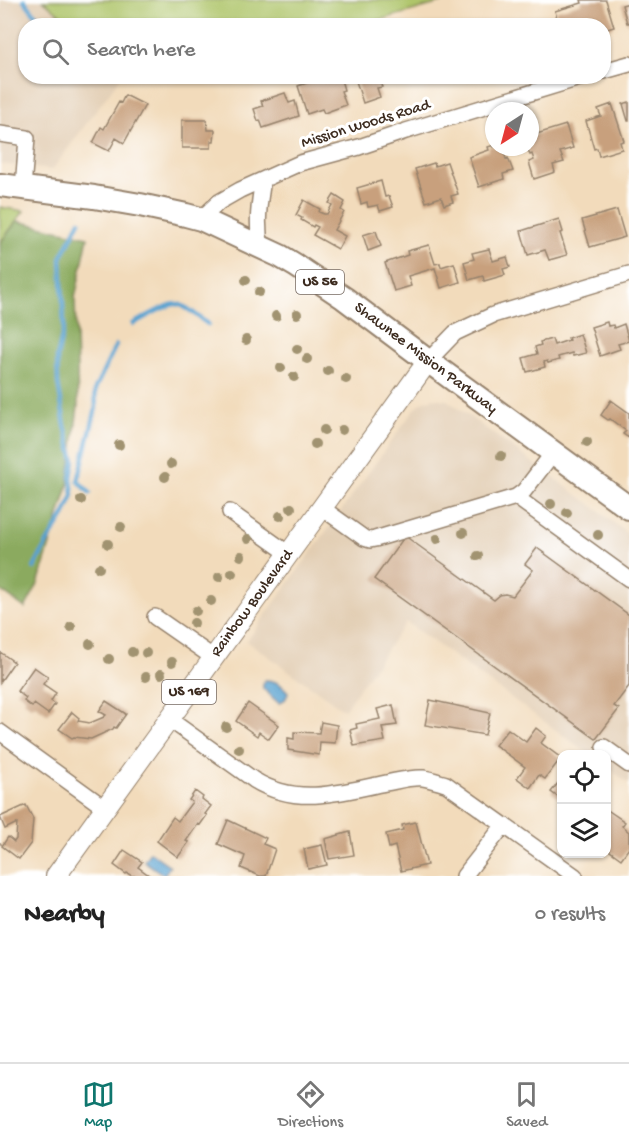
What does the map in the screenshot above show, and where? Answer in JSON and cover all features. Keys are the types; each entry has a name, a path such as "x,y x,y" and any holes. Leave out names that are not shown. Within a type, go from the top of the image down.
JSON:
{"highway":[{"name":"Shawnee Mission Parkway","path":"0,185 140,205 201,219 261,247 295,265 344,298 629,508"}],"main road":[{"name":"Rainbow Boulevard","path":"56,876 428,362"}],"street":[{"path":"611,69 629,64"},
{"name":"Mission Woods Road","path":"201,219 219,202 300,164 560,84"},
{"path":"0,134 27,138 22,188"},
{"path":"261,247 258,233 263,180"},
{"path":"428,362 455,333 493,315 629,274"},
{"path":"322,508 370,540 516,497 524,491 553,453"},
{"path":"516,497 629,579"},
{"path":"230,512 289,554"},
{"path":"155,617 214,658"},
{"path":"169,719 254,780 282,793 329,794 394,781 423,778 446,784 575,876"},
{"path":"0,732 105,808"},
{"path":"604,747 629,765"},
{"path":"464,876 504,825"}],"path":[{"path":"0,844 5,841"}],"shaded area":[{"path":"0,0 43,0 65,18 18,18 18,84 116,84 52,170 0,164"},
{"path":"434,398 447,400 629,535 629,784 611,770 611,750 583,750 406,622 344,710 247,641 413,411 422,402"}],"green space":[{"path":"43,0 451,0 387,18 65,18"},
{"path":"0,207 24,211 0,243"},
{"path":"17,221 88,237 75,298 78,406 68,486 38,584 25,608 0,590 0,243"}],"water":[{"path":"265,680 275,682 285,689 288,692 286,698 279,703 263,689"},
{"path":"150,852 170,866 164,875 144,861"}],"building":[{"path":"581,0 606,0 614,27 611,28 611,18 557,18 555,11 582,3"},
{"path":"629,3 629,23 627,23 622,5"},
{"path":"342,84 344,90 341,91 346,105 324,113 322,109 307,114 298,86"},
{"path":"357,84 381,84 382,87 377,88 380,97 363,103"},
{"path":"285,93 289,103 295,101 299,116 263,128 254,109 263,106 261,101"},
{"path":"125,95 145,105 124,143 116,138 109,151 93,143 101,127 104,129"},
{"path":"629,102 629,121 628,121 623,104"},
{"path":"612,104 624,141 620,142 622,149 599,156 597,148 594,149 586,121 601,116 598,109"},
{"path":"182,120 207,120 208,130 215,130 211,148 182,148"},
{"path":"566,125 573,148 560,152 564,162 553,165 555,172 534,179 529,162 534,160 533,156 539,156 539,133"},
{"path":"485,151 485,156 505,156 513,171 503,174 504,179 479,187 469,157"},
{"path":"447,162 458,194 451,196 453,202 444,205 441,197 426,202 415,169 434,163 435,166"},
{"path":"381,181 385,197 389,196 393,207 380,211 378,205 368,207 367,202 361,204 357,188"},
{"path":"334,195 345,202 341,210 344,212 334,230 345,236 338,249 313,235 318,227 314,225 313,227 296,215 304,200 320,209 319,212 327,214 332,205 329,203"},
{"path":"617,210 625,237 590,247 582,220"},
{"path":"559,219 563,232 560,233 567,255 549,260 545,250 528,255 521,231"},
{"path":"376,231 381,246 368,251 363,235"},
{"path":"429,245 435,264 440,263 441,267 454,263 460,282 441,288 435,268 408,276 411,286 394,291 385,263 408,255 407,251"},
{"path":"489,249 493,261 507,257 510,267 503,269 505,275 484,281 483,276 469,280 464,262 474,259 472,253"},
{"path":"607,322 608,326 613,325 614,328 624,324 629,341 618,344 620,349 600,356 591,327"},
{"path":"580,334 586,353 573,356 572,353 558,357 559,360 544,362 545,367 527,372 523,358 537,354 535,347 541,345 540,342 552,339 554,345"},
{"path":"611,400 629,413 629,438 623,434 626,431 601,415"},
{"path":"405,536 494,600 500,595 513,596 533,570 525,564 537,548 629,615 629,686 614,706 619,709 596,739 374,579"},
{"path":"0,652 14,662 0,682"},
{"path":"34,667 48,677 43,684 56,693 51,701 55,704 48,714 34,704 32,707 17,691"},
{"path":"430,700 490,713 485,735 425,725"},
{"path":"106,701 126,714 116,728 91,739 72,738 59,729 72,712 79,718 78,721 90,723 104,717 106,715 99,711"},
{"path":"248,703 279,725 269,739 259,732 257,736 236,721"},
{"path":"393,705 397,725 382,727 385,741 354,746 350,730 357,728 356,724 380,719 377,709"},
{"path":"321,722 337,725 335,743 320,742 319,755 288,750 288,738 294,739 294,732 319,733"},
{"path":"536,728 546,736 541,743 557,755 557,763 545,779 539,775 530,788 517,778 525,767 495,745 508,729 526,742"},
{"path":"557,784 557,796 551,792"},
{"path":"195,791 211,806 200,825 198,824 186,841 189,842 178,857 157,841 173,817 178,821 192,802 189,800"},
{"path":"26,805 33,819 31,843 19,859 2,846 8,837 14,842 16,839 17,823 5,829 0,817"},
{"path":"611,812 625,822 622,826 629,832 629,848 621,859 611,852"},
{"path":"228,820 266,838 263,844 275,849 266,876 260,876 241,868 245,856 218,844"},
{"path":"416,822 427,865 401,871 395,846 389,848 386,834 403,830 402,825"},
{"path":"350,832 354,855 329,859 325,839"},
{"path":"322,845 327,865 308,869 304,849"},
{"path":"124,850 142,862 138,867 150,876 132,876 114,865"}],"waterway":[{"path":"24,0 38,18"},
{"path":"38,18 50,18"},
{"path":"34,568 65,514 73,495 71,478 74,460 65,426 58,383 57,357 64,327 61,258 80,221"},
{"path":"133,324 176,304 188,309 208,324"},
{"path":"90,493 78,481 96,408 95,389 116,345"}]}
